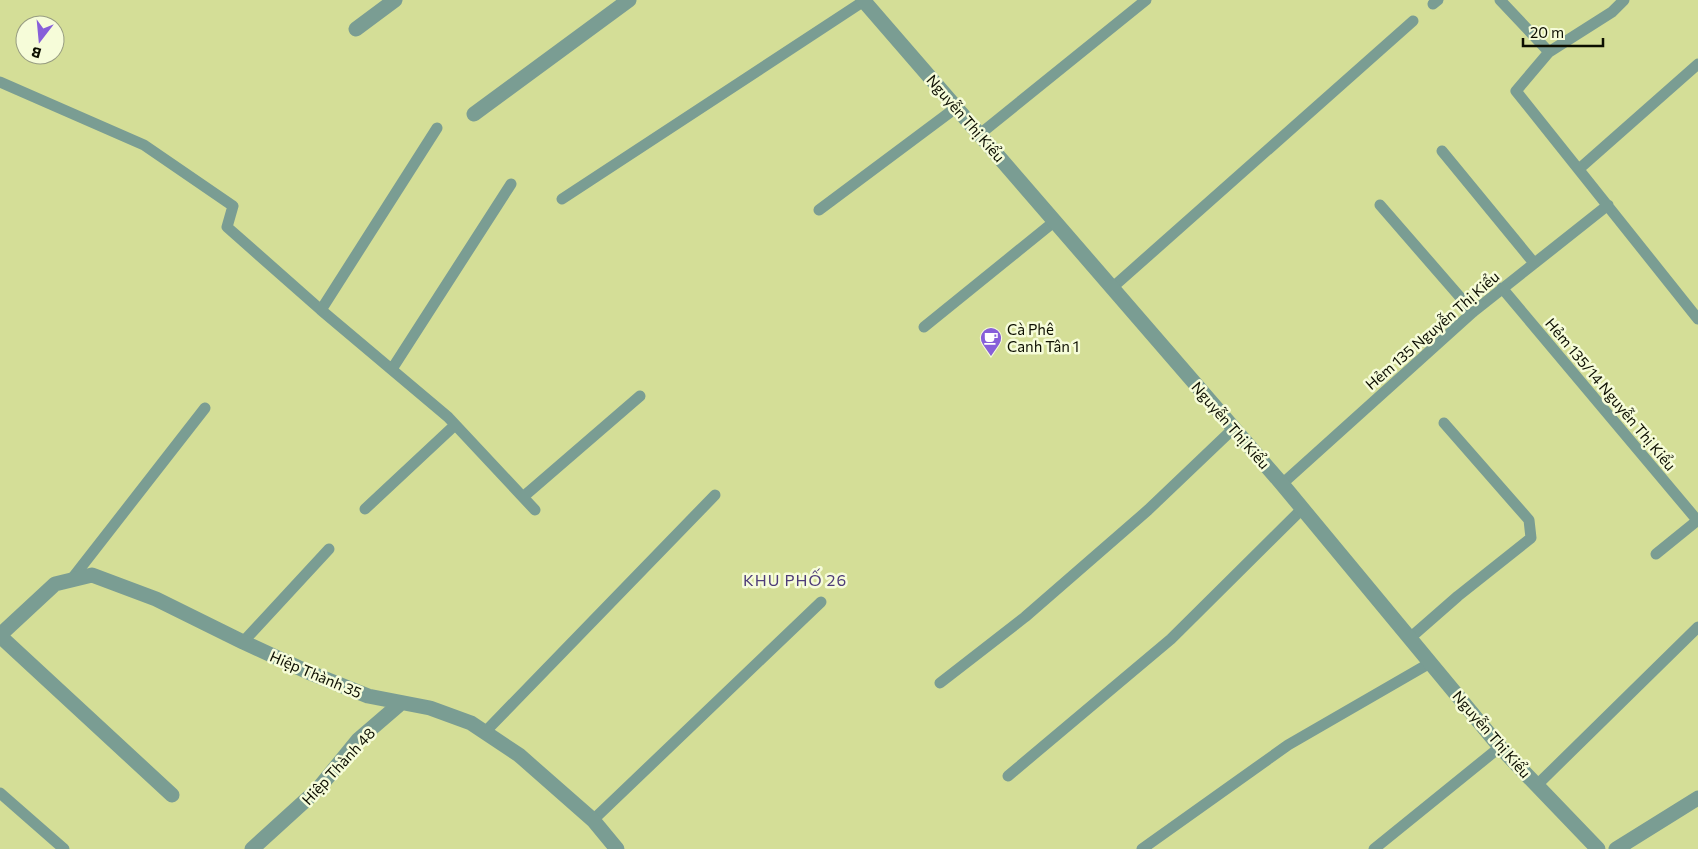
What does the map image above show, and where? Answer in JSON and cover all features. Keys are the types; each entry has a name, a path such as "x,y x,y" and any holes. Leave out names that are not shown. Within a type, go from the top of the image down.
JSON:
{"street":[{"path":"356,29 395,0"},
{"path":"474,114 629,0"},
{"name":"Nguyễn Thị Kiểu","path":"864,0 1282,484 1500,747 1598,849"},
{"name":"Hiệp Thành 35","path":"172,795 0,635 55,584 92,575 156,599 308,672 368,696 430,708 471,723 519,755 592,820 617,849"},
{"name":"Hiệp Thành 48","path":"258,847 318,789 358,740 401,703"},
{"path":"1616,849 1698,798"}],"lane":[{"path":"562,199 864,0"},
{"path":"980,134 1146,0"},
{"path":"1500,0 1549,52"},
{"path":"1624,0 1612,12 1549,52 1516,91 1698,319"},
{"path":"1113,287 1414,21"},
{"path":"1579,169 1698,64"},
{"path":"0,82 144,145 233,206 227,227 455,425 535,510"},
{"path":"820,210 957,107"},
{"path":"321,310 437,128"},
{"path":"1442,151 1534,263"},
{"path":"392,370 511,184"},
{"path":"1380,205 1473,312"},
{"name":"Hẻm 135 Nguyễn Thị Kiểu","path":"1282,484 1473,312 1608,205"},
{"path":"924,327 1055,221"},
{"name":"Hẻm 135/14 Nguyễn Thị Kiểu","path":"1502,288 1698,520 1656,554"},
{"path":"523,497 640,396"},
{"path":"71,580 205,408"},
{"path":"1410,638 1458,596 1531,538 1529,520 1444,423"},
{"path":"366,509 455,425"},
{"path":"940,683 1025,617 1148,510 1234,428"},
{"path":"485,732 714,495"},
{"path":"1008,776 1171,639 1302,509"},
{"path":"243,642 329,549"},
{"path":"592,820 821,602"},
{"path":"1537,785 1698,627"},
{"path":"1142,849 1288,745 1430,663"},
{"path":"1374,849 1500,747"},
{"path":"0,793 64,849"}],"place":[{"name":"Cà Phê Canh Tân 1","path":"991,357"}],"district":[{"name":"KHU PHỐ 26","path":"795,579"}]}
